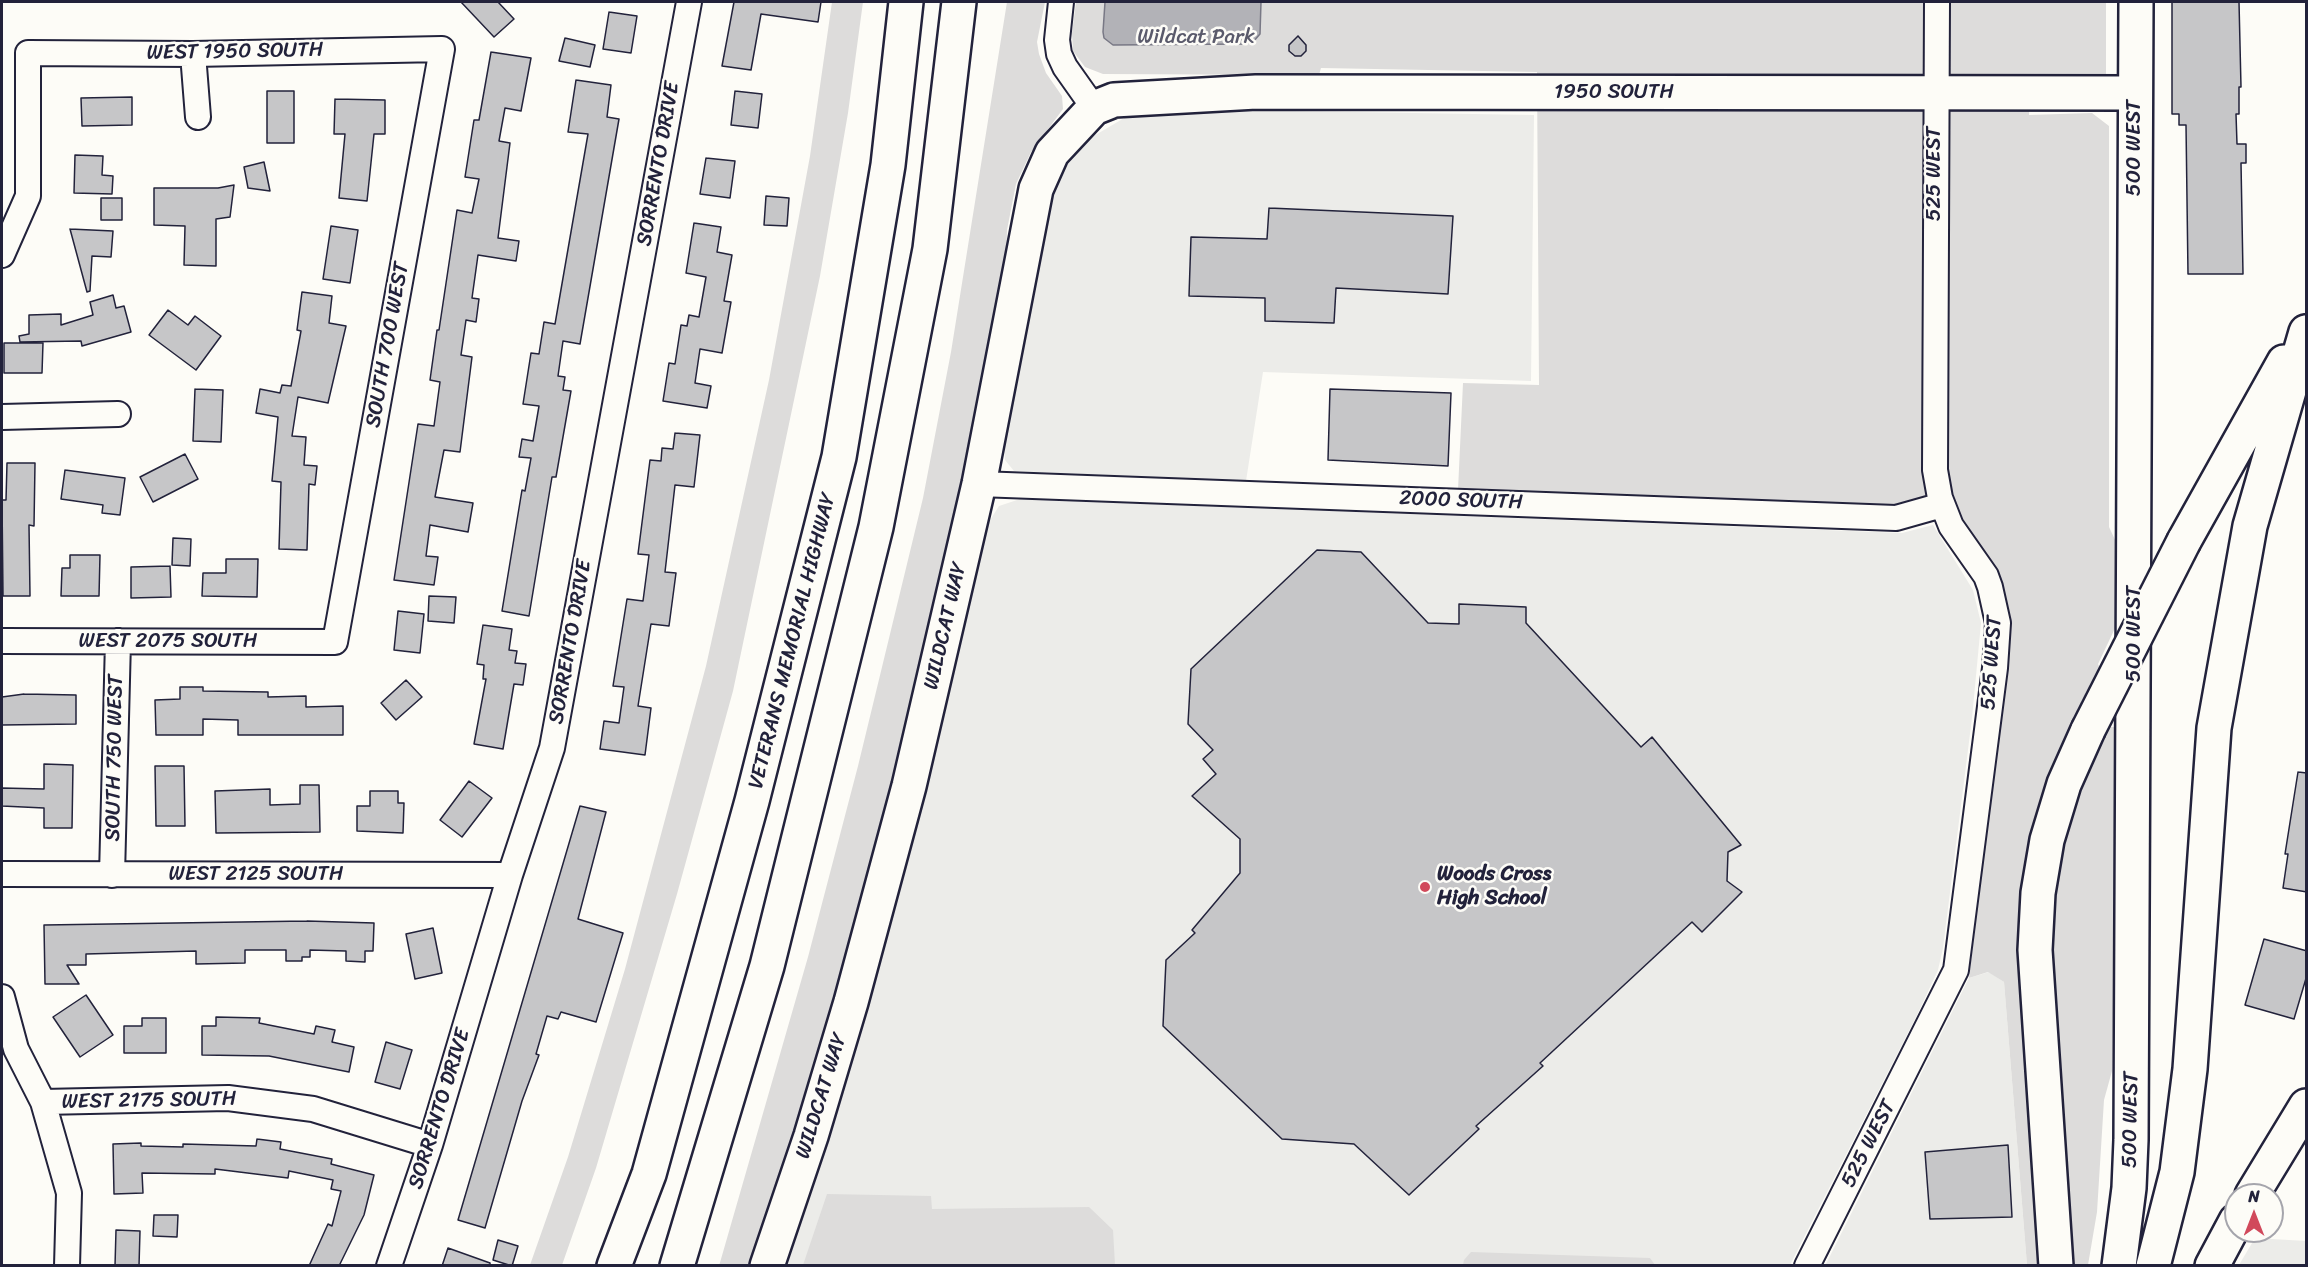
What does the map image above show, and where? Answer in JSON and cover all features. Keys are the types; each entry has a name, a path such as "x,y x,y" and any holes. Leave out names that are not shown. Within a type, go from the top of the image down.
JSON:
{"main road":[{"name":"VETERANS MEMORIAL HIGHWAY","path":"614,1266 649,1174 659,1140 752,801 839,457 888,165 906,2"},
{"path":"677,1266 768,966 876,527 930,249 959,2"},
{"name":"500 WEST","path":"2119,1266 2129,1188 2131,1140 2135,697 2136,2"},
{"name":"1950 SOUTH","path":"1094,108 1114,100 1256,92 2135,93"},
{"name":"WILDCAT WAY","path":"767,1266 811,1136 909,786 979,484 1035,189 1052,153 1094,108"},
{"path":"2056,1266 2034,950 2037,904 2047,840 2064,784 2088,730 2184,541 2307,321"},
{"path":"2153,1266 2177,1172 2190,1069 2214,728 2250,526 2307,333"},
{"path":"2259,1183 2307,1106"}],"street":[{"name":"SORRENTO DRIVE","path":"389,1266 430,1145 510,875 552,748 689,2"},
{"path":"1061,2 1057,40 1059,54 1065,67 1094,108"},
{"name":"525 WEST","path":"1807,1266 1951,984 1959,955 1995,668 1998,623 1996,607 1986,576 1959,539 1942,505 1935,455 1936,2"},
{"name":"WEST 1950 SOUTH","path":"2,255 28,196 28,53 193,54 442,49"},
{"name":"SOUTH 700 WEST","path":"335,642 442,49"},
{"path":"193,54 198,117"},
{"path":"2,417 118,414"},
{"name":"2000 SOUTH","path":"979,484 1896,518 1942,505"},
{"name":"WEST 2075 SOUTH","path":"2,642 335,642"},
{"name":"SOUTH 750 WEST","path":"112,875 118,642"},
{"name":"WEST 2125 SOUTH","path":"2,874 510,875"},
{"path":"2,997 16,1049 43,1102 69,1193 67,1266"},
{"name":"WEST 2175 SOUTH","path":"43,1102 228,1098 313,1108 430,1145"}],"shaded area":[{"path":"1105,2 1261,2 1260,34 1253,42 1243,44 1113,45 1104,38"},
{"path":"1233,110 1534,115 1531,381 1263,372 1246,481 1014,471 1005,460 1004,445 1049,201 1063,170 1092,137 1126,117 1138,114"},
{"name":"Woods Cross High School","path":"1020,499 1902,533 1933,525 1973,590 1981,623 1972,718 1943,948 1938,970 1917,1015 1790,1265 787,1266 836,1114 897,898 931,767 987,525 999,506"},
{"path":"1989,972 2004,982 2027,1265 1825,1266 1969,978"},
{"path":"2284,1240 2306,1241 2306,1265 2239,1265 2252,1243 2284,1243"}],"green space":[{"path":"832,2 863,2 848,113 820,276 733,691 677,894 596,1168 562,1265 530,1265 568,1157 625,969 706,666 769,380 810,156"},
{"path":"1007,2 1045,2 1037,42 1039,54 1046,73 1062,96 1063,109 1031,152 1016,184 1007,230 1006,269 933,633 846,970 754,1265 719,1266 808,957 858,766 923,498 951,352"},
{"name":"Wildcat Park","path":"1076,2 2106,2 2106,74 2030,74 2029,115 2092,113 2109,126 2109,527 2117,544 2117,624 2098,664 2100,669 2054,764 2032,835 2043,1265 2027,1265 2004,982 1988,972 1969,978 2011,623 2000,574 1965,525 1954,501 1912,505 1458,490 1463,383 1539,385 1537,72 1321,68 1319,75 1103,74 1085,67 1073,51 1072,33"},
{"path":"2103,727 2118,727 2112,1071 2104,1100 2097,1212 2088,1265 2071,1266 2046,942 2058,835"},
{"path":"827,1194 931,1196 932,1209 1089,1207 1113,1230 1115,1265 803,1265"},
{"path":"1471,1252 1650,1258 1655,1265 1463,1265"}],"building":[{"path":"461,2 498,2 514,19 494,37"},
{"path":"734,2 821,2 818,22 761,14 751,70 722,66"},
{"path":"2172,2 2239,2 2241,87 2239,87 2239,114 2236,114 2237,144 2246,144 2246,163 2241,163 2243,274 2188,274 2186,125 2179,125 2179,114 2172,114"},
{"path":"609,12 637,16 631,53 603,49"},
{"path":"1298,36 1306,45 1306,51 1301,56 1295,56 1289,51 1289,45"},
{"path":"565,38 595,45 590,67 559,61"},
{"path":"491,52 531,58 521,111 505,108 499,141 510,143 498,238 519,241 516,261 478,255 472,298 479,299 476,322 466,320 461,355 472,357 460,452 444,450 435,497 473,503 468,532 430,525 426,556 438,557 434,585 394,580 418,424 434,426 440,382 430,380 437,330 439,330 457,210 472,213 479,179 465,177 474,120 479,120"},
{"path":"576,80 611,85 607,117 619,119 580,344 563,341 558,376 565,377 563,390 571,391 556,477 552,477 529,616 502,611 522,490 525,491 531,458 519,457 522,439 533,441 539,406 523,404 531,353 539,354 544,322 555,324 588,134 568,132"},
{"path":"267,91 294,91 294,143 267,143"},
{"path":"735,91 762,94 758,128 731,125"},
{"path":"132,97 132,125 82,126 81,98"},
{"path":"335,99 385,100 385,134 374,134 367,201 339,198 345,134 334,134"},
{"path":"75,155 103,156 102,175 113,176 112,194 74,193"},
{"path":"706,158 735,161 730,198 700,194"},
{"path":"264,162 270,191 248,188 244,167"},
{"path":"234,185 230,217 216,219 216,266 184,265 185,226 154,225 154,188 218,188"},
{"path":"766,196 789,198 787,226 764,225"},
{"path":"101,198 122,198 122,220 101,220"},
{"path":"1269,208 1453,216 1448,294 1336,288 1334,323 1265,321 1265,298 1189,296 1191,237 1267,239"},
{"path":"694,223 721,227 717,252 732,255 724,301 731,302 722,353 700,349 695,383 711,386 707,408 663,401 669,363 675,364 681,325 687,326 689,315 699,317 706,277 686,273"},
{"path":"331,226 358,230 350,283 323,279"},
{"path":"70,229 113,231 111,257 92,256 90,291 87,292"},
{"path":"302,292 332,296 329,323 346,326 328,403 298,397 292,436 306,437 304,465 317,466 315,485 309,484 307,550 279,549 281,482 272,481 278,417 256,413 260,389 280,393 282,385 291,386 301,331 297,330"},
{"path":"113,295 116,308 124,306 131,332 82,346 81,341 20,342 19,336 29,334 29,315 61,314 61,325 93,315 90,302"},
{"path":"168,310 188,325 195,316 221,336 196,370 149,335"},
{"path":"4,343 43,343 42,373 4,373"},
{"path":"195,389 223,390 221,442 193,441"},
{"path":"1330,389 1451,393 1448,466 1328,460"},
{"path":"675,433 700,435 694,487 675,485 665,572 676,573 669,626 651,624 638,706 651,708 645,755 600,749 604,721 619,723 624,687 613,686 627,599 643,601 649,555 638,554 650,460 661,461 662,448 673,449"},
{"path":"185,454 198,479 153,502 140,477"},
{"path":"7,463 35,463 34,526 29,525 30,596 3,596 2,500 6,500"},
{"path":"65,470 125,478 120,515 102,513 103,505 61,499"},
{"path":"173,538 191,539 190,566 172,565"},
{"name":"Woods Cross High School","path":"1317,550 1361,552 1428,623 1459,624 1459,604 1526,607 1526,623 1641,747 1652,737 1741,845 1728,852 1727,881 1742,892 1702,932 1692,922 1540,1063 1543,1066 1476,1126 1479,1129 1409,1195 1354,1144 1282,1139 1163,1026 1166,960 1195,933 1192,930 1240,873 1240,839 1192,796 1216,774 1203,759 1213,750 1188,724 1191,669"},
{"path":"70,555 100,555 99,596 61,596 62,568 70,568"},
{"path":"226,559 258,559 257,597 202,596 203,573 226,573"},
{"path":"170,566 171,597 131,598 131,567"},
{"path":"429,596 456,597 454,623 428,621"},
{"path":"398,611 424,614 420,653 394,650"},
{"path":"483,625 512,629 509,650 517,651 515,663 526,664 523,685 514,684 503,749 474,744 486,679 483,679 484,665 477,664"},
{"path":"406,680 422,697 396,720 381,703"},
{"path":"180,687 203,687 203,691 268,692 268,697 306,696 306,707 343,706 343,735 238,735 238,720 203,719 203,735 156,735 155,700 180,699"},
{"path":"24,694 76,695 76,724 2,725 2,697"},
{"path":"44,764 73,765 72,828 44,828 44,808 2,806 2,788 44,789"},
{"path":"155,766 184,766 185,826 156,826"},
{"path":"2298,772 2307,773 2307,892 2283,888 2288,854 2285,854"},
{"path":"469,781 492,798 462,837 440,820"},
{"path":"300,785 319,785 320,832 216,833 215,791 270,789 270,805 300,804"},
{"path":"370,791 398,791 398,803 404,803 403,833 357,831 357,806 370,806"},
{"path":"580,806 606,812 578,919 623,933 596,1022 561,1012 558,1019 547,1016 536,1054 539,1055 522,1101 485,1228 458,1220"},
{"path":"307,921 374,923 373,951 365,951 365,962 346,961 346,951 310,950 310,957 302,957 302,961 286,961 286,950 245,950 245,963 196,964 196,951 86,954 86,965 67,965 79,984 45,984 44,925"},
{"path":"433,928 442,973 415,979 406,934"},
{"path":"2264,939 2307,951 2307,975 2294,1019 2245,1005"},
{"path":"86,995 113,1035 80,1057 53,1017"},
{"path":"216,1017 260,1018 259,1023 314,1034 316,1026 335,1030 332,1042 354,1047 349,1072 269,1056 202,1055 202,1026 216,1026"},
{"path":"142,1018 166,1018 166,1053 124,1053 124,1026 142,1026"},
{"path":"386,1042 412,1050 400,1089 375,1082"},
{"path":"257,1139 281,1142 280,1149 332,1159 331,1164 374,1175 364,1215 339,1266 309,1266 328,1224 332,1226 341,1191 331,1189 333,1180 289,1171 288,1178 215,1169 215,1174 142,1173 143,1193 114,1194 113,1144 141,1143 141,1146 183,1147 183,1144 256,1146"},
{"path":"2008,1145 2012,1217 1930,1219 1925,1152"},
{"path":"154,1215 178,1215 177,1237 153,1236"},
{"path":"116,1230 140,1231 139,1266 115,1266"},
{"path":"498,1240 518,1246 512,1266 493,1260"},
{"path":"448,1248 490,1263 490,1266 442,1266"}],"place":[{"name":"Woods Cross High School","path":"1425,887"}]}
